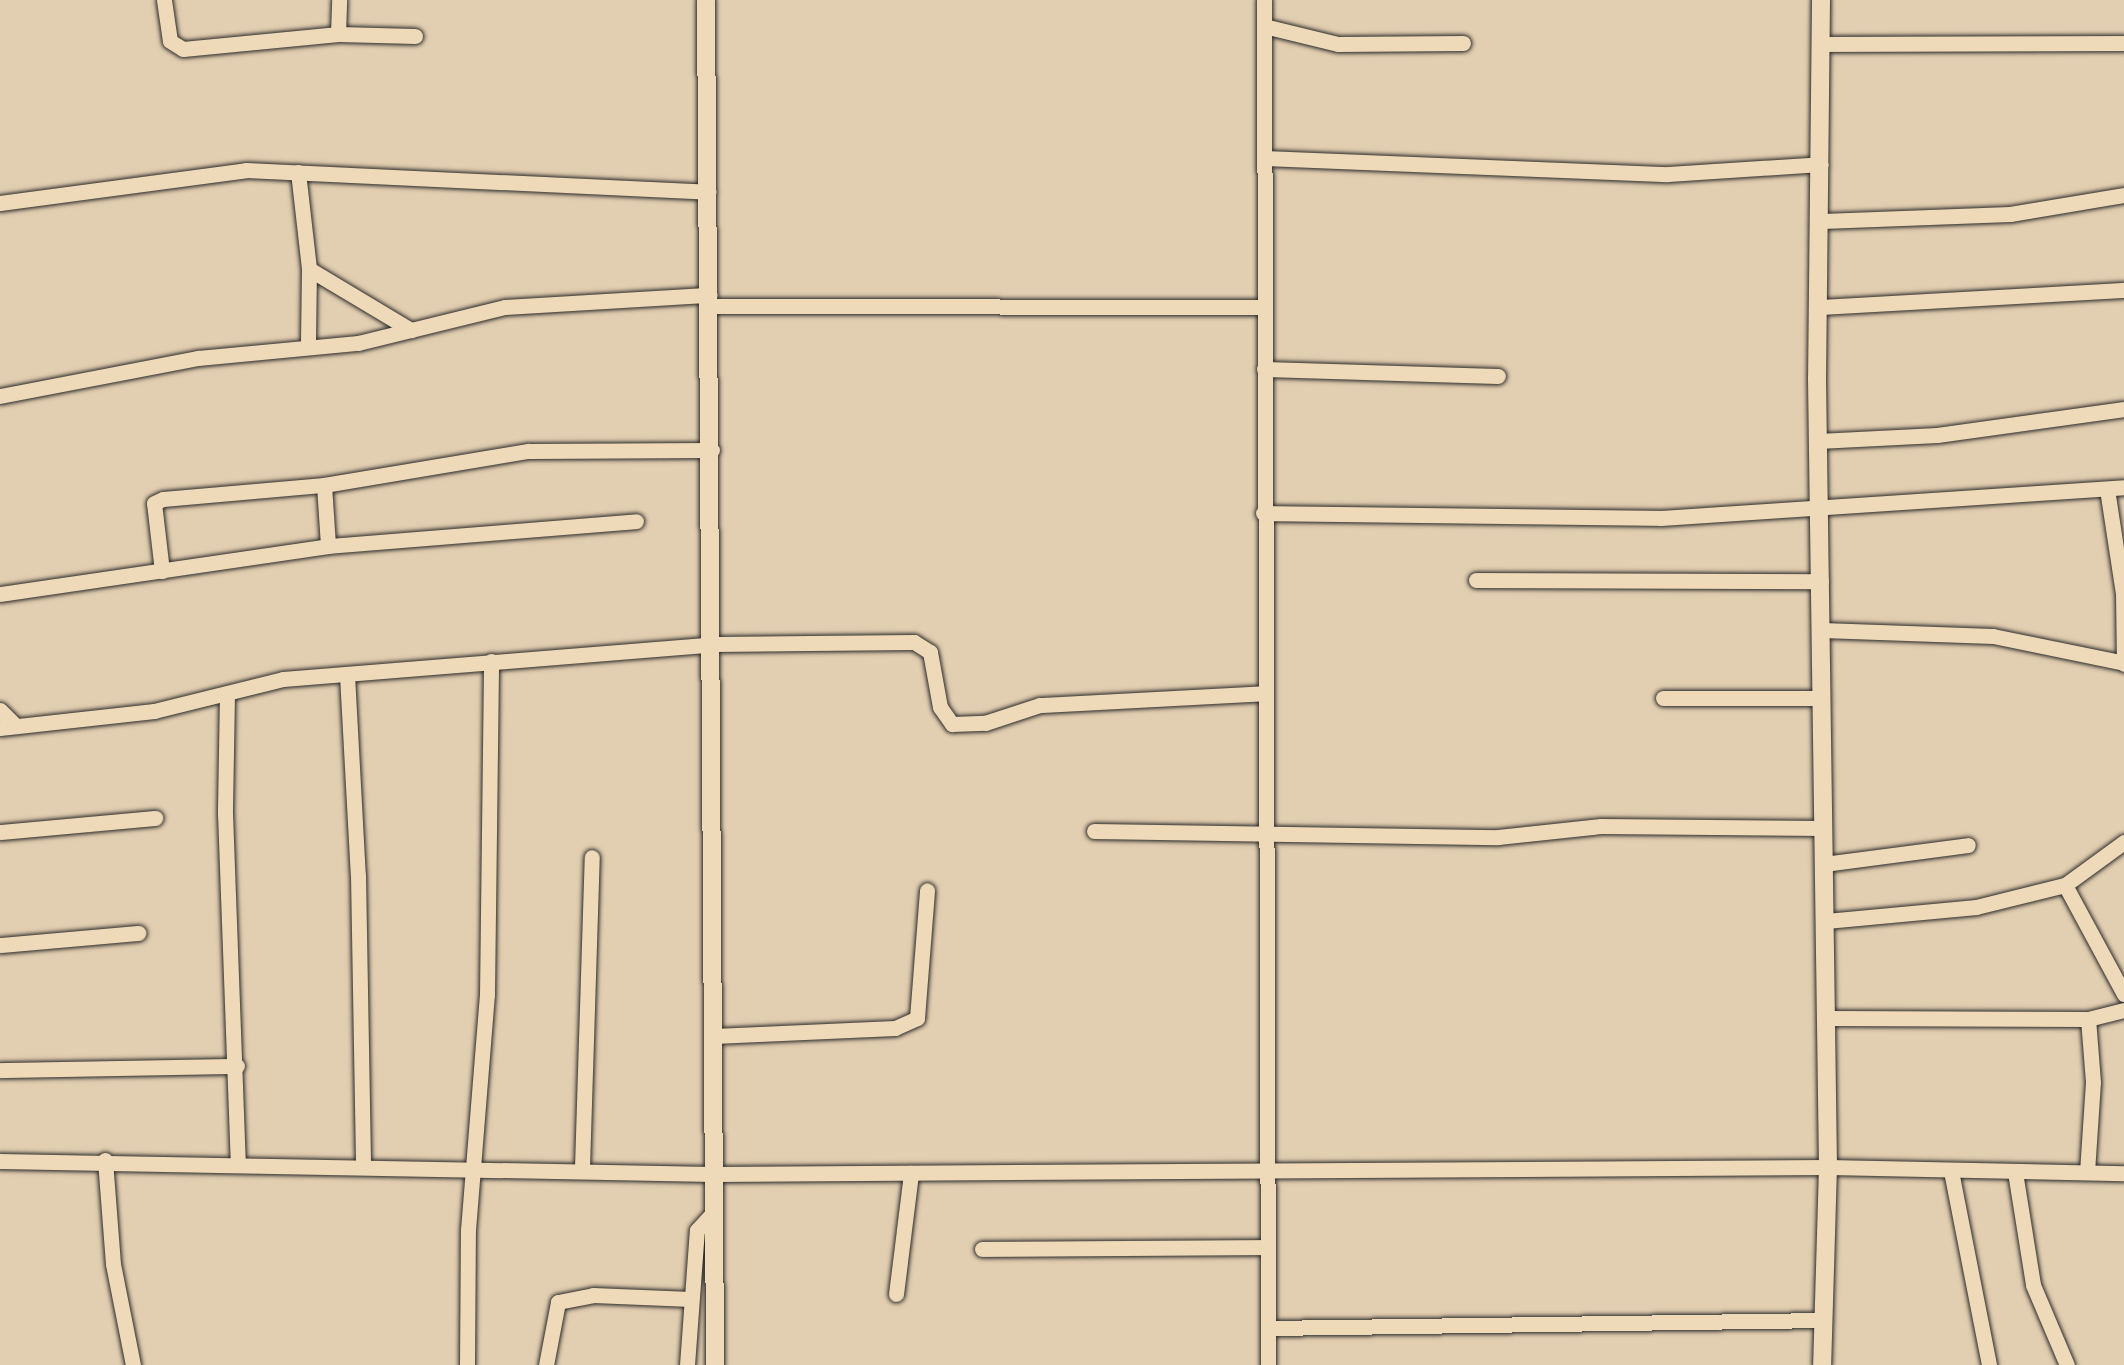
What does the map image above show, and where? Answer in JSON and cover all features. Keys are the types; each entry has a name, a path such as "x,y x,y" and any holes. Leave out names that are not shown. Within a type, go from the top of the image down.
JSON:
{"street":[{"path":"164,0 170,41 184,49 338,34 414,36"},
{"path":"338,34 339,0"},
{"path":"706,0 714,644 715,1365"},
{"path":"1264,0 1263,830 1268,1365"},
{"path":"1821,0 1818,508 1828,1167 1822,1365"},
{"path":"1264,26 1338,44 1463,44"},
{"path":"1822,44 2124,42"},
{"path":"1264,158 1668,174 1821,164"},
{"path":"0,203 184,174 298,172 708,192"},
{"path":"298,172 309,269 308,345"},
{"path":"1822,221 2010,214 2124,195"},
{"path":"309,269 411,330"},
{"path":"1819,307 2124,290"},
{"path":"0,396 198,358 358,343 505,307 711,300 1264,308"},
{"path":"1264,368 1498,376"},
{"path":"1818,441 1937,435 2124,409"},
{"path":"162,570 154,503 240,487 324,485 528,451 712,450"},
{"path":"324,485 328,546"},
{"path":"1263,512 1661,518 2116,488 2124,664 1993,636 1822,630"},
{"path":"0,594 328,546 636,521"},
{"path":"1476,580 1821,581"},
{"path":"0,710 8,727 154,711 283,679 714,644 914,642 930,652 940,708 952,724 984,722 1040,705 1266,693"},
{"path":"467,1365 468,1230 478,1166 487,996 490,661"},
{"path":"347,675 358,875 362,1166"},
{"path":"227,694 224,813 238,1066 238,1162"},
{"path":"1663,698 1821,698"},
{"path":"0,832 156,818"},
{"path":"1094,831 1263,830 1498,836 1601,826 1822,828"},
{"path":"1826,920 1976,907 2065,885 2124,842"},
{"path":"1824,864 1968,846"},
{"path":"582,1168 592,857"},
{"path":"2065,885 2124,994"},
{"path":"714,1036 895,1028 917,1018 926,890"},
{"path":"0,945 138,933"},
{"path":"1827,1018 2088,1019 2124,1010"},
{"path":"2087,1172 2093,1082 2088,1019"},
{"path":"0,1070 238,1066"},
{"path":"105,1160 113,1264 133,1365"},
{"path":"0,1161 478,1166 713,1174 1828,1167 2124,1173"},
{"path":"896,1294 912,1172"},
{"path":"1951,1172 1989,1365"},
{"path":"2015,1172 2033,1285 2067,1365"},
{"path":"686,1365 697,1230 714,1212"},
{"path":"982,1249 1268,1247"},
{"path":"546,1365 558,1302 592,1295 691,1299"},
{"path":"1268,1328 1824,1320"}]}
